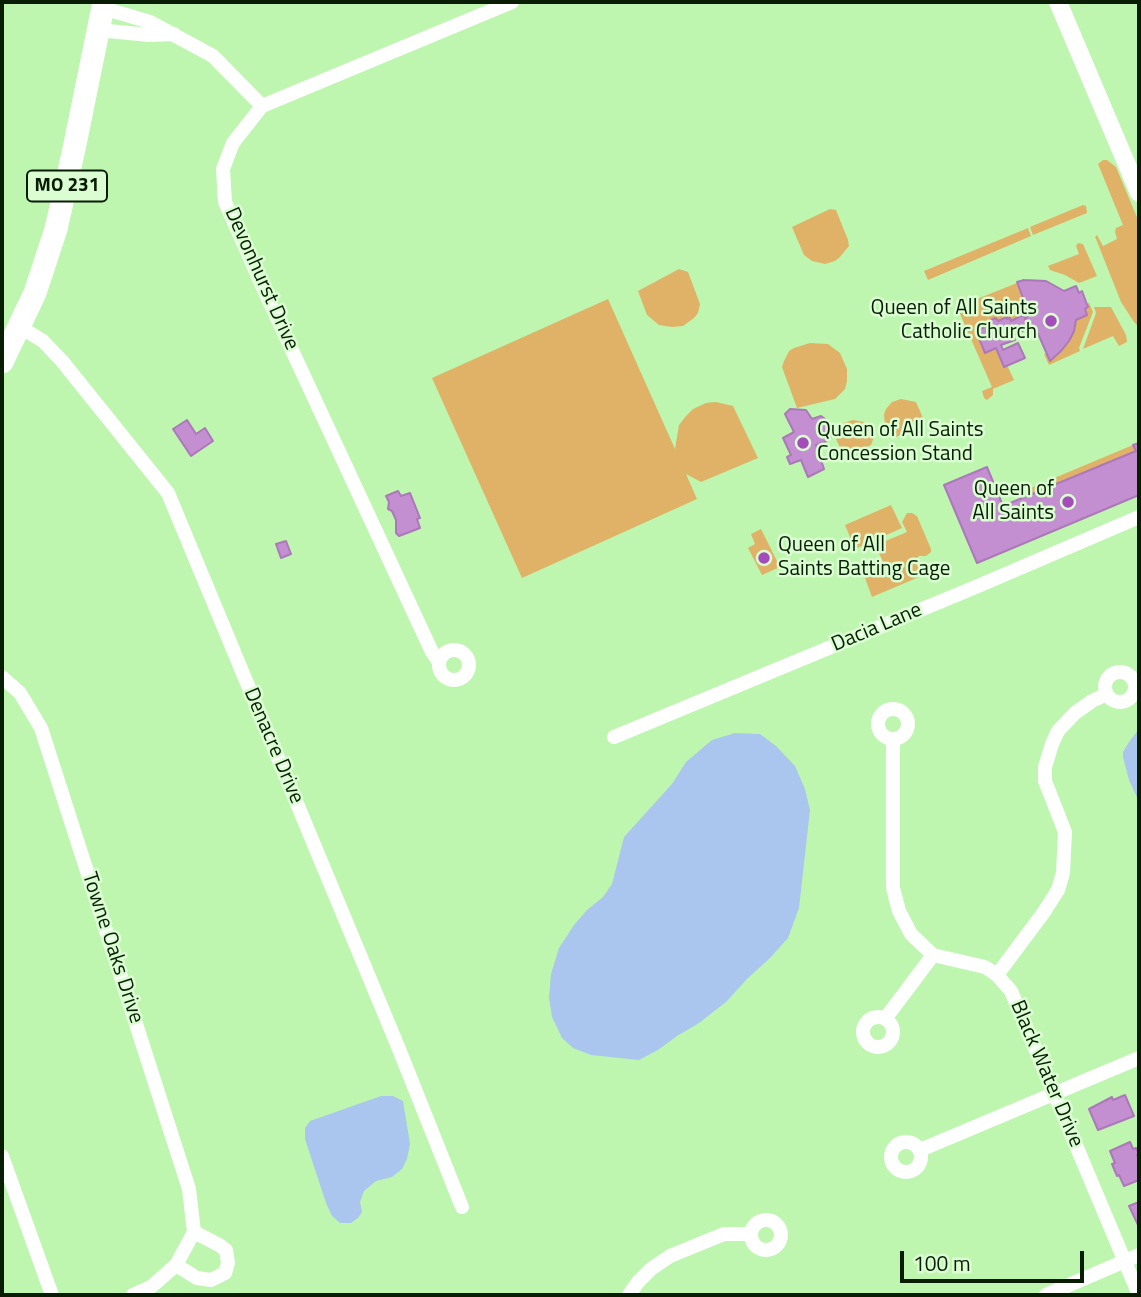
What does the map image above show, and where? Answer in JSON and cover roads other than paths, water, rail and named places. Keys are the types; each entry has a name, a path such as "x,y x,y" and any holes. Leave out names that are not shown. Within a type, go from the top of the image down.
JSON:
{"main road":[{"name":"MO 231","path":"2,362 20,327 47,261 74,149 102,13"}],"street":[{"name":"Devonhurst Drive","path":"439,662 432,652 225,202 223,169 233,143 262,106 512,2"},
{"path":"1058,2 1139,193"},
{"path":"102,13 149,35 176,34"},
{"path":"102,13 150,22 176,34 213,56 262,106"},
{"name":"Denacre Drive","path":"20,327 43,341 62,361 168,493 462,1207"},
{"name":"Dacia Lane","path":"614,737 1139,517"},
{"name":"Towne Oaks Drive","path":"2,677 20,693 41,728 183,1167 189,1189 194,1232"},
{"path":"893,739 893,888 899,911 911,934 933,955 985,967 997,975 1044,912 1058,890 1063,873 1065,832 1045,781 1045,767 1052,744 1074,713 1107,694"},
{"path":"885,1019 933,955"},
{"name":"Black Water Drive","path":"997,975 1011,991 1139,1295"},
{"path":"920,1150 1139,1058"},
{"path":"2,1156 5,1178 52,1295"},
{"path":"133,1295 151,1287 176,1265 194,1232 226,1250 228,1263 225,1273 211,1280 197,1278 176,1265"},
{"path":"629,1295 638,1282 670,1256 724,1234 751,1234"},
{"path":"1046,1295 1139,1255"}],"water":[{"path":"1139,729 1139,802 1129,780 1123,752"},
{"path":"735,733 760,734 776,746 795,766 805,789 810,810 799,908 788,938 726,1002 699,1023 639,1060 591,1055 573,1048 562,1038 552,1017 549,998 551,974 559,948 574,925 603,897 612,884 624,837 672,784 686,762 712,740"},
{"path":"381,1096 393,1096 403,1101 410,1144 407,1159 402,1169 392,1177 376,1181 364,1191 360,1202 362,1212 358,1218 351,1223 340,1223 332,1216 326,1203 305,1139 305,1128 310,1121"}],"place":[{"name":"Queen of All Saints Catholic Church","path":"1051,321"},
{"name":"Queen of All Saints Concession Stand","path":"803,443"},
{"name":"Queen of All Saints","path":"1068,502"},
{"name":"Queen of All Saints Batting Cage","path":"764,558"}]}
